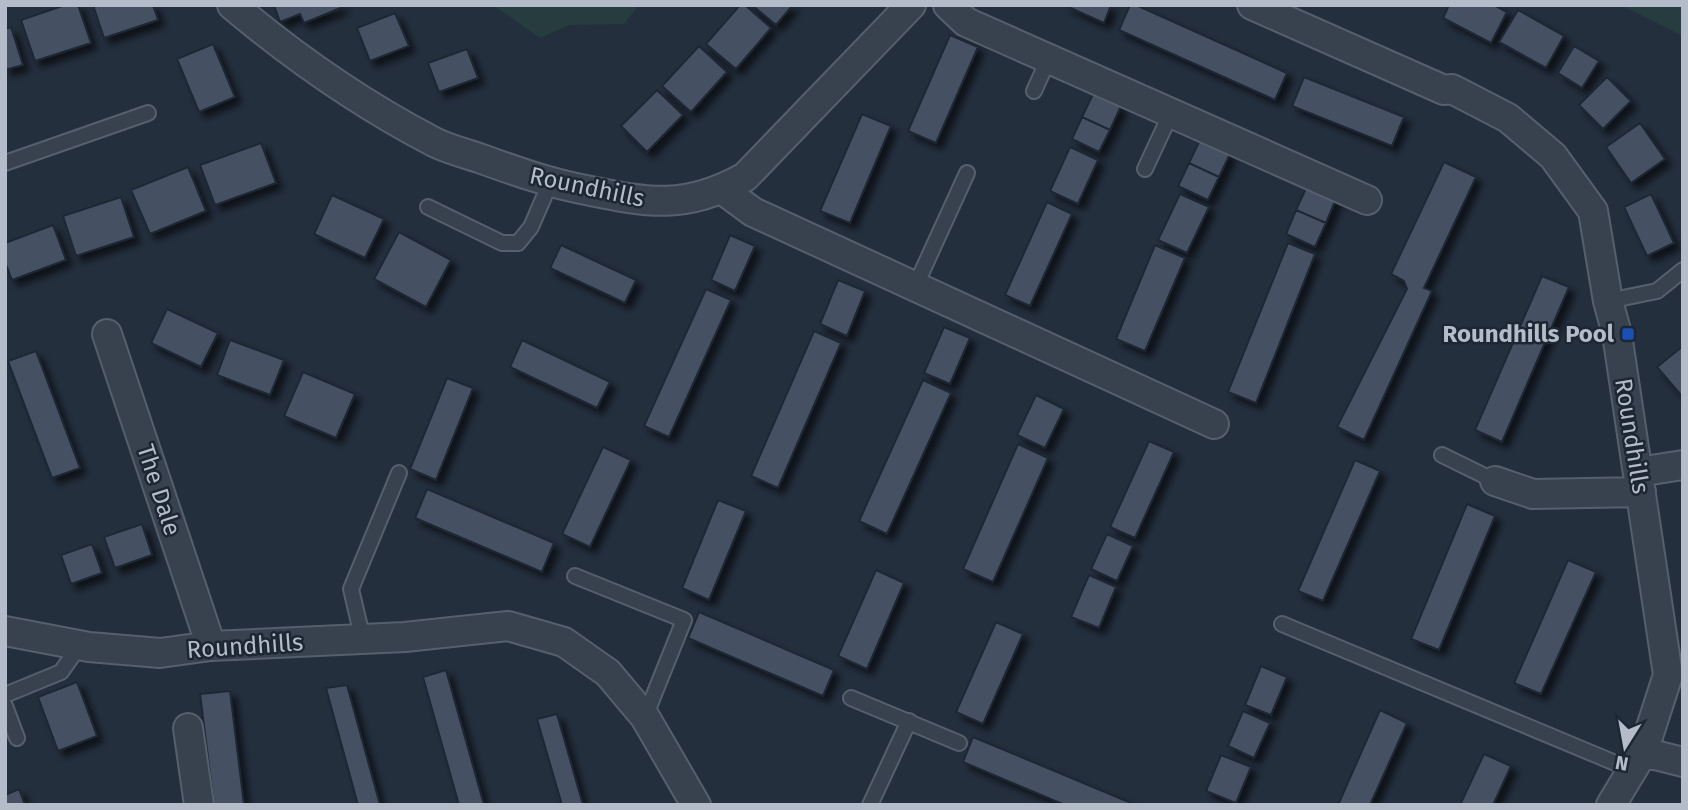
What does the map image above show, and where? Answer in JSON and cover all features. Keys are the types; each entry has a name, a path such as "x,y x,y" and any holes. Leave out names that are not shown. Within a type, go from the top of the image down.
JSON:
{"street":[{"name":"Roundhills","path":"232,5 276,43 344,91 436,144 550,183 645,202 690,199 723,190 745,177 911,5"},
{"path":"948,5 966,22 1367,200"},
{"name":"Roundhills","path":"1252,5 1444,90 1451,89 1508,118 1553,156 1593,211 1608,301 1617,334 1668,674 1637,761 1611,805"},
{"path":"723,190 753,212 1214,424"},
{"name":"The Dale","path":"107,334 211,646"},
{"path":"1495,481 1533,494 1639,482 1683,465"},
{"name":"Roundhills","path":"5,631 80,645 160,653 211,646 363,640 508,626 564,642 608,673 645,717 696,805"},
{"path":"188,728 199,805"},
{"path":"1637,761 1683,762"}],"lane":[{"path":"1034,91 1049,58"},
{"path":"5,163 148,113"},
{"path":"1145,169 1171,113"},
{"path":"915,286 967,173"},
{"path":"428,207 502,243 518,243 531,227 550,183"},
{"path":"1608,301 1657,291 1683,270"},
{"path":"1442,454 1495,481"},
{"path":"363,640 351,589 399,473"},
{"path":"575,576 684,620 645,717"},
{"path":"1282,625 1637,761"},
{"path":"5,695 61,672 80,645"},
{"path":"851,698 960,743"},
{"path":"5,706 17,738"},
{"path":"870,805 909,721"}],"green space":[{"path":"493,5 639,5 624,24 569,25 540,38"},
{"path":"1621,5 1681,5 1683,36"}],"building":[{"path":"65,5 78,5 91,43 35,61 21,20"},
{"path":"93,5 153,5 158,20 104,38"},
{"path":"274,5 343,7 304,23 300,14 280,22"},
{"path":"740,5 745,5 771,28 736,69 706,44"},
{"path":"752,5 793,5 776,25"},
{"path":"1064,5 1111,5 1104,23"},
{"path":"1130,5 1136,5 1287,73 1275,100 1119,30"},
{"path":"1449,5 1494,5 1507,12 1491,43 1443,18"},
{"path":"1518,10 1564,36 1546,68 1499,42"},
{"path":"395,13 409,46 370,61 357,28"},
{"path":"11,27 23,65 5,70 5,29"},
{"path":"950,35 978,47 936,143 908,131"},
{"path":"213,44 235,97 199,112 177,59"},
{"path":"699,46 727,72 691,112 662,86"},
{"path":"1574,46 1599,61 1582,88 1558,73"},
{"path":"467,49 478,78 439,92 428,63"},
{"path":"1304,77 1404,117 1392,146 1292,106"},
{"path":"1607,77 1631,101 1603,129 1579,105"},
{"path":"657,90 683,115 647,152 621,126"},
{"path":"1093,94 1121,106 1110,130 1082,117"},
{"path":"862,114 891,126 850,223 820,211"},
{"path":"1082,117 1110,130 1099,152 1072,139"},
{"path":"1640,123 1665,159 1631,183 1606,147"},
{"path":"1200,140 1230,154 1219,177 1189,163"},
{"path":"261,143 276,183 215,205 200,165"},
{"path":"1070,147 1098,160 1078,204 1050,191"},
{"path":"1444,162 1476,177 1424,288 1432,291 1364,440 1337,427 1407,289 1404,281 1391,274"},
{"path":"1189,163 1219,177 1208,200 1178,186"},
{"path":"188,167 206,211 150,234 131,190"},
{"path":"1307,186 1336,199 1326,223 1296,210"},
{"path":"1180,194 1209,207 1187,253 1158,240"},
{"path":"1651,194 1674,243 1647,256 1624,207"},
{"path":"332,195 384,219 365,258 314,234"},
{"path":"121,197 134,237 76,256 63,216"},
{"path":"1047,202 1072,214 1030,306 1005,295"},
{"path":"1296,210 1326,223 1315,247 1286,234"},
{"path":"53,225 66,260 12,280 5,262 5,243"},
{"path":"399,232 451,260 426,307 374,279"},
{"path":"730,235 755,246 735,291 711,280"},
{"path":"1288,243 1315,254 1256,403 1228,392"},
{"path":"561,245 636,280 625,303 550,268"},
{"path":"1155,245 1185,258 1145,351 1116,339"},
{"path":"1542,276 1569,287 1502,442 1475,430"},
{"path":"838,280 865,291 847,336 820,324"},
{"path":"706,289 731,300 669,437 644,426"},
{"path":"167,309 218,333 201,367 151,343"},
{"path":"944,327 970,338 950,384 924,373"},
{"path":"814,331 841,343 778,488 751,476"},
{"path":"230,340 284,360 270,395 217,375"},
{"path":"522,340 610,382 597,408 510,367"},
{"path":"1683,346 1683,393 1681,395 1657,367"},
{"path":"36,351 80,468 52,478 8,361"},
{"path":"303,372 355,394 336,438 284,416"},
{"path":"447,378 473,388 436,480 410,469"},
{"path":"923,380 951,393 887,534 859,521"},
{"path":"1036,395 1064,409 1045,448 1017,435"},
{"path":"1149,441 1174,452 1135,538 1110,527"},
{"path":"1018,444 1048,458 993,582 963,569"},
{"path":"603,447 631,460 590,547 562,534"},
{"path":"1355,460 1380,471 1323,601 1298,591"},
{"path":"427,489 554,543 542,572 415,518"},
{"path":"718,500 746,511 709,600 682,588"},
{"path":"1467,504 1495,516 1439,650 1411,639"},
{"path":"142,524 152,555 115,568 104,537"},
{"path":"1107,534 1133,546 1117,581 1091,569"},
{"path":"92,544 102,573 71,584 61,555"},
{"path":"1568,560 1596,572 1541,694 1514,683"},
{"path":"876,570 904,583 867,669 838,656"},
{"path":"1089,575 1116,587 1099,628 1071,617"},
{"path":"699,612 834,670 823,696 688,638"},
{"path":"996,622 1023,634 983,724 956,712"},
{"path":"1261,666 1287,677 1271,715 1245,705"},
{"path":"446,670 484,805 459,805 423,677"},
{"path":"77,682 97,736 58,751 38,697"},
{"path":"347,685 380,805 358,805 326,688"},
{"path":"230,691 244,805 214,805 200,694"},
{"path":"1380,710 1407,723 1370,805 1338,805"},
{"path":"1243,711 1270,723 1254,758 1228,746"},
{"path":"557,714 583,805 562,805 537,719"},
{"path":"973,737 1136,805 1065,805 963,762"},
{"path":"1484,754 1511,766 1493,805 1460,805"},
{"path":"1221,755 1251,767 1236,803 1206,791"},
{"path":"19,789 25,805 5,805 5,795"}],"place":[{"name":"Roundhills Pool","path":"1628,334"}]}
